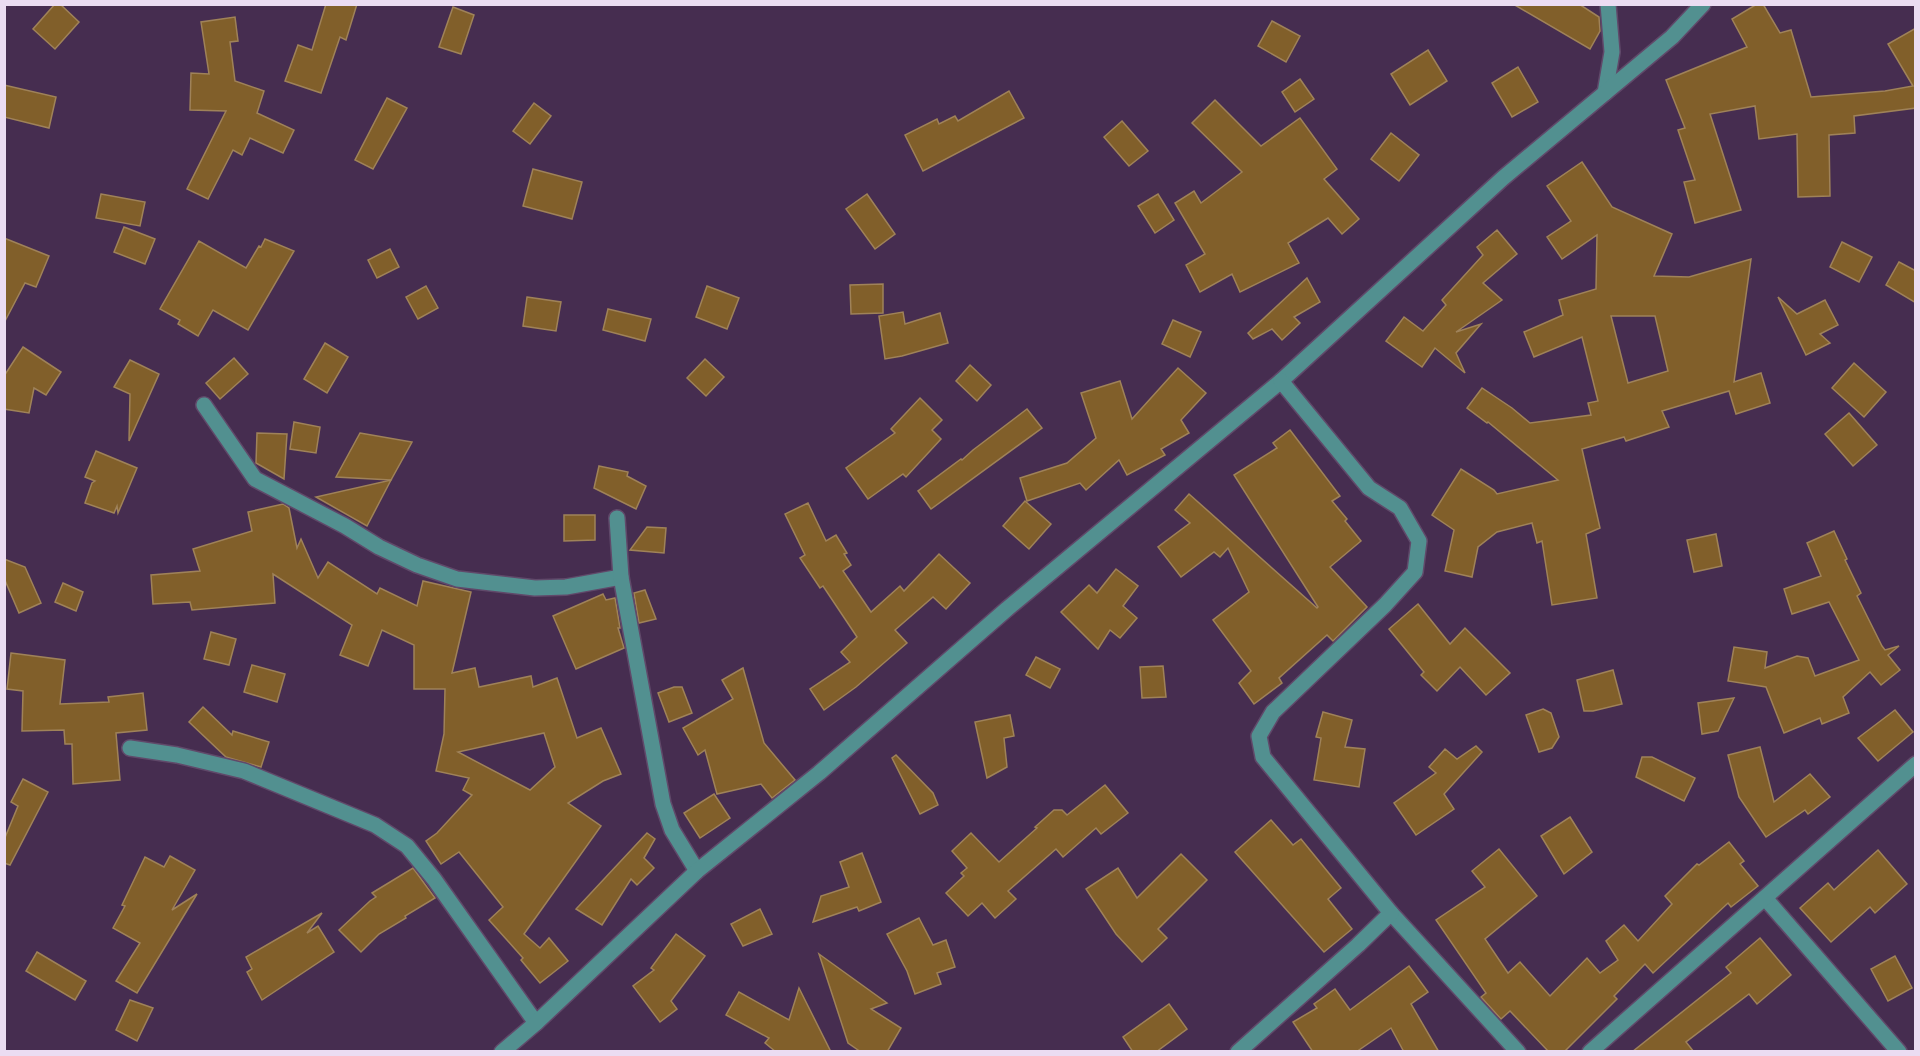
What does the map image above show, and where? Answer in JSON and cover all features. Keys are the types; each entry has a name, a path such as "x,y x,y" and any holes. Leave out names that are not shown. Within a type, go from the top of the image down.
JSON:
{"street":[{"path":"1605,93 1612,52 1608,4"},
{"path":"502,1052 536,1023 697,871 819,773 1007,609 1281,381 1503,178 1672,37 1703,4"},
{"path":"1281,381 1369,488 1400,508 1419,541 1415,572 1385,605 1273,712 1259,736 1263,757 1391,913 1518,1052"},
{"path":"204,405 255,478 345,526 379,547 417,565 457,579 535,588 566,587 621,577"},
{"path":"617,518 621,577 663,804 672,830 697,871"},
{"path":"130,748 177,755 244,771 375,825 407,846 434,879 536,1023"},
{"path":"1590,1052 1916,764"},
{"path":"1765,898 1899,1052"},
{"path":"1238,1052 1391,913"}],"building":[{"path":"55,4 60,4 79,22 55,49 33,29"},
{"path":"326,4 357,4 346,40 340,37 321,93 285,81 298,45 312,50"},
{"path":"1513,4 1579,4 1599,17 1600,31 1590,49"},
{"path":"1757,4 1763,4 1780,33 1791,30 1811,97 1885,91 1913,86 1888,44 1916,28 1916,108 1854,116 1855,133 1829,135 1830,196 1798,197 1797,134 1759,139 1755,106 1710,114 1741,210 1695,223 1684,182 1695,180 1678,130 1685,128 1666,80 1747,47 1732,19"},
{"path":"453,7 474,15 461,54 439,47"},
{"path":"235,17 238,41 230,42 235,81 264,91 257,113 294,130 283,153 250,138 242,155 233,150 208,199 187,189 226,111 190,110 191,73 209,74 201,22"},
{"path":"1272,21 1300,36 1286,62 1258,46"},
{"path":"1428,50 1447,81 1410,105 1391,74"},
{"path":"1518,67 1538,102 1512,117 1492,83"},
{"path":"1300,79 1314,99 1295,112 1282,92"},
{"path":"4,85 56,97 49,128 4,117"},
{"path":"1009,91 1024,118 923,171 905,135 937,119 939,124 955,116 958,121"},
{"path":"387,98 407,108 373,169 355,160"},
{"path":"1215,100 1261,146 1300,118 1337,169 1324,179 1359,219 1342,234 1328,218 1288,243 1299,263 1240,292 1232,274 1200,292 1186,265 1205,254 1175,203 1194,191 1201,203 1242,172 1192,123"},
{"path":"534,103 551,116 530,144 513,131"},
{"path":"1122,121 1148,151 1129,166 1104,137"},
{"path":"1391,133 1419,155 1399,181 1371,159"},
{"path":"1582,162 1612,207 1672,234 1654,276 1689,277 1751,259 1734,382 1761,373 1770,403 1736,414 1729,391 1662,411 1669,427 1626,441 1624,437 1582,449 1600,528 1586,534 1597,598 1552,605 1542,541 1537,543 1532,523 1497,532 1478,547 1472,577 1445,571 1454,530 1432,515 1461,469 1497,494 1558,480 1488,422 1467,408 1482,388 1530,423 1591,415 1588,403 1598,401 1582,337 1534,357 1524,332 1563,315 1559,300 1596,289 1597,235 1562,259 1547,237 1571,221 1547,186","holes":["1611,316 1655,316 1668,371 1628,383"]},
{"path":"533,169 582,182 572,219 523,206"},
{"path":"101,194 145,202 140,226 96,218"},
{"path":"867,194 895,234 875,249 846,209"},
{"path":"1158,194 1174,220 1155,233 1138,206"},
{"path":"124,227 155,239 145,264 114,252"},
{"path":"1497,230 1517,254 1483,283 1502,300 1456,332 1481,324 1456,353 1465,373 1435,348 1422,367 1386,341 1404,317 1423,331 1446,305 1442,300 1483,255 1477,247"},
{"path":"4,238 49,256 36,287 25,283 4,323"},
{"path":"265,239 294,251 248,330 213,310 198,336 178,324 180,320 160,309 199,241 246,268"},
{"path":"1842,242 1872,257 1859,282 1830,267"},
{"path":"390,249 399,267 377,278 368,260"},
{"path":"1899,262 1916,271 1916,303 1886,285"},
{"path":"1307,278 1320,302 1294,317 1300,323 1282,340 1272,329 1253,339 1248,333"},
{"path":"883,284 883,313 851,314 850,285"},
{"path":"426,286 438,308 418,319 406,297"},
{"path":"707,286 739,298 727,329 696,317"},
{"path":"527,297 561,302 556,331 523,326"},
{"path":"1778,297 1797,314 1825,300 1838,325 1820,334 1830,343 1806,355"},
{"path":"608,309 651,319 645,341 603,330"},
{"path":"903,312 905,324 940,313 948,343 885,359 879,316"},
{"path":"1173,320 1201,332 1190,357 1162,344"},
{"path":"325,343 348,357 327,393 304,379"},
{"path":"23,347 61,372 46,395 34,388 29,413 4,409 4,376"},
{"path":"234,358 248,374 220,399 206,383"},
{"path":"705,359 724,377 706,396 687,378"},
{"path":"130,360 159,374 129,441 130,394 114,387"},
{"path":"1854,363 1886,392 1864,417 1832,388"},
{"path":"970,365 991,385 977,401 956,381"},
{"path":"1178,368 1206,393 1181,420 1189,433 1161,449 1165,455 1127,475 1119,460 1086,490 1080,483 1027,501 1020,478 1067,463 1096,438 1081,393 1120,381 1132,419"},
{"path":"920,398 942,420 932,430 941,439 906,477 903,474 868,499 846,468 895,433 891,429"},
{"path":"1027,409 1042,428 931,509 918,491"},
{"path":"1849,413 1877,445 1853,466 1825,434"},
{"path":"294,422 320,427 316,453 290,449"},
{"path":"1290,430 1340,496 1332,501 1361,541 1330,567 1367,607 1333,641 1327,635 1279,678 1282,683 1254,704 1239,683 1251,671 1213,620 1249,592 1228,548 1220,557 1214,552 1181,577 1158,547 1190,523 1175,510 1189,494 1317,608 1234,475 1277,448 1273,443"},
{"path":"257,433 287,434 284,479 256,463"},
{"path":"360,433 412,442 391,480 336,477"},
{"path":"96,451 137,468 118,513 117,506 114,513 85,503 92,483 95,481 85,477"},
{"path":"599,466 628,472 627,476 646,486 636,509 594,488"},
{"path":"391,480 367,526 316,497"},
{"path":"1025,501 1051,524 1029,549 1003,526"},
{"path":"808,503 826,541 836,535 847,553 844,554 851,565 843,571 871,612 900,586 904,591 939,554 970,583 946,609 933,597 895,630 907,643 856,687 824,710 810,689 850,662 841,652 857,637 823,586 820,588 800,558 805,555 785,514"},
{"path":"283,504 289,508 297,548 301,539 318,578 328,562 377,594 380,588 417,606 423,581 471,592 452,673 475,668 479,687 531,676 533,687 557,678 577,738 601,728 621,774 603,781 568,803 601,826 524,934 540,948 549,938 568,961 540,983 521,960 523,958 489,920 503,907 459,852 441,864 426,841 437,833 472,795 463,790 469,778 436,771 444,734 445,689 414,689 414,645 382,630 368,666 340,655 352,625 273,574 275,603 192,610 190,602 153,604 151,575 200,571 193,549 252,531 248,512","holes":["544,733 555,767 530,790 458,752"]},
{"path":"564,515 595,515 595,540 564,541"},
{"path":"647,527 666,528 664,553 630,550"},
{"path":"1834,531 1861,593 1857,596 1882,646 1885,650 1899,646 1888,655 1900,670 1881,685 1870,672 1843,697 1849,713 1822,724 1820,718 1784,733 1766,687 1728,681 1734,647 1767,652 1765,668 1797,656 1808,658 1815,676 1859,660 1829,602 1792,614 1784,589 1821,576 1807,543"},
{"path":"1716,534 1722,566 1694,572 1687,540"},
{"path":"4,559 25,567 41,603 19,613 4,578"},
{"path":"1116,569 1138,586 1123,606 1137,618 1120,638 1110,630 1098,649 1061,612 1089,585 1097,593"},
{"path":"63,583 83,592 76,611 55,602"},
{"path":"645,590 656,619 639,623 634,593"},
{"path":"603,594 606,600 615,598 620,628 618,628 624,648 576,669 553,616"},
{"path":"1418,604 1450,644 1465,628 1510,673 1486,695 1460,667 1437,691 1421,675 1424,672 1389,629"},
{"path":"211,632 236,639 229,665 204,659"},
{"path":"11,653 65,660 60,704 109,702 108,697 143,693 147,730 116,733 120,780 73,784 72,744 65,744 64,730 22,731 23,691 7,689"},
{"path":"1036,657 1060,669 1050,688 1026,675"},
{"path":"252,665 285,674 277,702 244,692"},
{"path":"1163,666 1166,697 1142,698 1140,667"},
{"path":"743,668 764,743 795,780 772,798 761,784 717,794 705,750 698,755 683,728 733,699 722,680"},
{"path":"1613,670 1622,704 1584,711 1577,680"},
{"path":"674,687 682,687 692,713 669,722 658,693"},
{"path":"1734,698 1718,731 1702,734 1698,703"},
{"path":"203,707 232,735 233,731 269,742 261,767 226,757 189,722"},
{"path":"1543,709 1551,713 1559,737 1552,748 1539,752 1526,715"},
{"path":"1895,710 1913,732 1878,761 1858,738"},
{"path":"1323,712 1352,720 1345,747 1365,749 1359,787 1314,780 1321,738 1316,737"},
{"path":"1010,715 1014,736 1004,738 1007,767 987,778 975,722"},
{"path":"1476,746 1482,752 1444,794 1454,809 1416,835 1394,803 1436,773 1429,767 1445,749 1457,759"},
{"path":"1760,747 1774,802 1810,774 1830,797 1808,814 1805,810 1766,837 1739,797 1728,755"},
{"path":"896,755 933,793 938,805 920,814 892,758"},
{"path":"1642,757 1652,757 1695,778 1684,801 1636,777"},
{"path":"23,779 48,792 10,865 4,863 4,840 18,806 11,802"},
{"path":"1105,785 1128,813 1101,834 1096,828 1063,857 1056,849 1008,891 1016,899 995,918 982,903 968,916 946,893 964,876 961,873 967,868 952,851 971,833 999,862 1054,810 1062,810 1067,815"},
{"path":"714,794 730,818 700,838 684,813"},
{"path":"1570,817 1592,852 1564,874 1541,836"},
{"path":"1271,820 1293,845 1301,839 1341,888 1328,899 1352,929 1324,952 1235,852"},
{"path":"647,833 655,839 644,858 654,868 637,885 631,879 602,925 576,909"},
{"path":"1729,842 1744,861 1740,864 1758,886 1731,907 1728,903 1653,973 1645,964 1614,996 1617,999 1564,1052 1549,1052 1510,1011 1501,1019 1481,997 1486,993 1436,920 1485,887 1472,871 1499,849 1537,896 1485,939 1508,973 1520,962 1550,996 1587,958 1600,973 1618,960 1606,941 1624,925 1638,941 1672,904 1665,896 1697,864 1699,865"},
{"path":"1878,850 1907,884 1875,913 1870,907 1831,942 1800,908 1828,883 1834,890"},
{"path":"862,853 881,902 859,911 857,907 813,922 821,896 849,887 840,862"},
{"path":"1181,854 1207,880 1158,929 1167,938 1142,962 1116,934 1086,889 1118,868 1137,898"},
{"path":"170,856 195,870 172,910 197,894 137,993 116,981 140,943 113,928 125,906 122,905 145,857 164,867"},
{"path":"413,868 435,898 379,934 361,952 339,930 376,897 372,893"},
{"path":"760,909 772,934 743,946 731,924"},
{"path":"322,913 307,933 318,926 334,952 262,1000 247,972 252,969 246,957"},
{"path":"919,918 933,945 946,940 955,967 937,973 941,984 915,994 907,971 887,934"},
{"path":"676,934 705,956 671,1001 677,1009 660,1022 633,986 654,970 651,968"},
{"path":"1760,938 1791,975 1757,1004 1749,994 1686,1042 1694,1052 1632,1052 1731,973 1726,967"},
{"path":"37,952 86,981 75,1000 26,971"},
{"path":"819,954 887,1003 871,1009 901,1028 887,1052 861,1052 848,1043"},
{"path":"1895,956 1912,988 1888,1001 1871,969"},
{"path":"1409,966 1428,992 1411,1004 1439,1052 1404,1052 1391,1028 1356,1052 1313,1052 1293,1022 1317,1008 1314,1004 1335,989 1350,1010"},
{"path":"799,988 831,1052 776,1052 765,1043 769,1038 726,1015 739,992 789,1020"},
{"path":"130,1000 153,1008 137,1041 116,1030"},
{"path":"1169,1004 1187,1029 1156,1052 1133,1052 1123,1037"}]}
